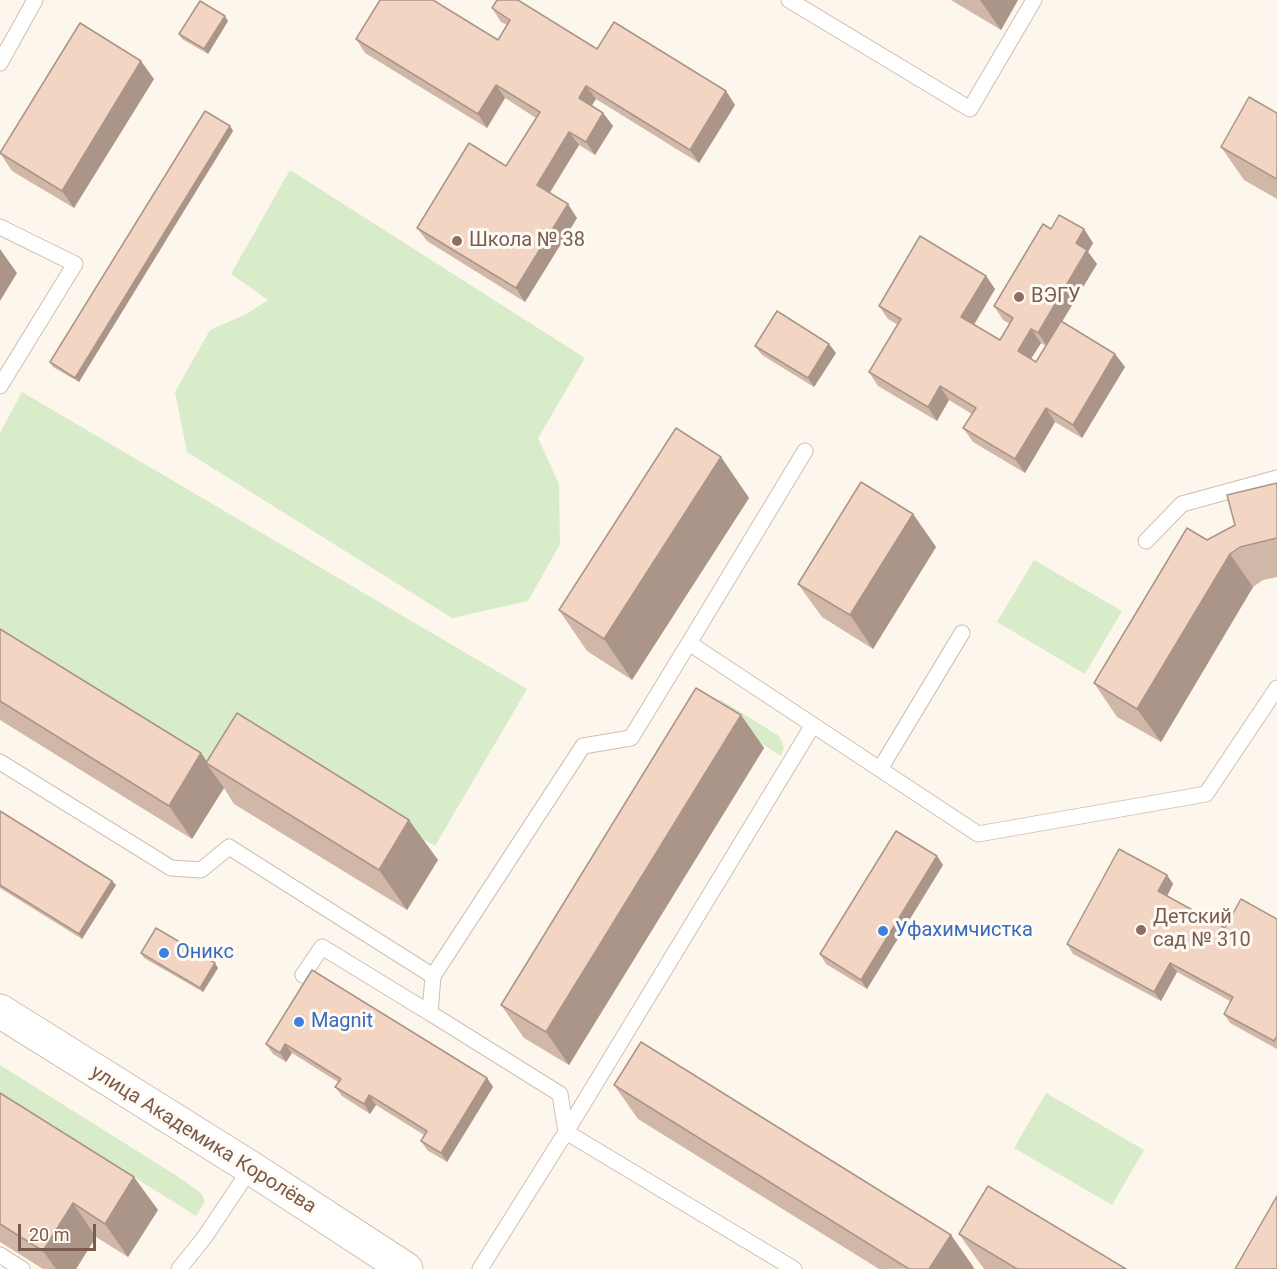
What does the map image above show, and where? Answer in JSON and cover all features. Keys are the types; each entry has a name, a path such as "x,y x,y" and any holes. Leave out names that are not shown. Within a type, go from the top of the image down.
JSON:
{"street":[{"name":"улица Академика Королёва","path":"0,1011 251,1168 406,1269"}],"lane":[{"path":"0,63 35,0"},
{"path":"789,0 970,109 1034,0"},
{"path":"0,227 75,264 0,386"},
{"path":"430,1013 433,976 584,746 631,738 805,451"},
{"path":"1146,541 1182,504 1277,478"},
{"path":"880,769 962,633"},
{"path":"689,643 978,834 1206,794 1277,687"},
{"path":"480,1269 566,1132 813,725"},
{"path":"0,762 171,868 201,870 229,847 433,976"},
{"path":"303,975 322,947 560,1094 566,1132"},
{"path":"566,1132 794,1269"},
{"path":"178,1269 204,1238 251,1168"},
{"path":"0,1255 22,1269"}],"green space":[{"path":"290,170 585,358 538,438 559,484 560,544 528,601 452,618 187,452 175,392 210,330 248,313 268,300 231,274"},
{"path":"22,392 527,689 435,846 231,728 206,772 0,645 0,433"},
{"path":"1034,560 1122,611 1085,674 997,622"},
{"path":"721,700 779,736 784,747 781,756 704,707 710,701"},
{"path":"0,1065 202,1194 205,1202 196,1216 0,1093"},
{"path":"1046,1093 1144,1150 1112,1205 1014,1148"}],"building":[{"path":"380,0 433,0 498,40 510,20 492,8 497,0 518,0 597,49 614,22 726,91 690,150 586,86 579,98 603,113 586,142 569,132 537,185 568,204 516,288 417,228 469,143 506,166 540,112 496,85 478,114 356,39"},
{"path":"200,1 225,16 204,49 179,34"},
{"path":"80,23 141,61 62,191 0,153"},
{"path":"1249,97 1277,113 1277,179 1221,147"},
{"path":"205,111 230,126 75,378 50,362"},
{"path":"1059,215 1084,229 1076,243 1087,250 1038,333 1031,329 1018,351 1036,362 1061,321 1115,354 1073,425 1046,408 1015,459 963,428 976,408 940,386 928,407 869,372 901,319 879,306 920,236 986,276 961,317 1000,340 1013,318 994,306 1043,224 1051,229"},
{"path":"777,311 829,344 808,378 755,346"},
{"path":"676,428 721,457 604,639 559,610"},
{"path":"861,482 913,514 850,615 798,584"},
{"path":"1277,483 1277,538 1240,547 1230,554 1137,709 1094,683 1187,528 1207,540 1235,525 1227,495"},
{"path":"0,629 201,753 169,806 0,701"},
{"path":"696,688 741,715 546,1032 501,1005"},
{"path":"237,713 409,820 379,870 206,763"},
{"path":"0,811 112,881 79,934 0,885"},
{"path":"896,831 937,856 861,980 820,954"},
{"path":"1119,849 1167,875 1158,891 1225,928 1241,899 1277,919 1277,1036 1274,1041 1224,1014 1233,997 1170,963 1154,992 1067,944"},
{"path":"156,928 215,963 200,988 141,953"},
{"path":"312,970 487,1078 441,1153 421,1141 427,1131 369,1095 364,1104 335,1087 341,1079 285,1044 280,1053 266,1044"},
{"path":"641,1042 951,1235 929,1269 909,1269 614,1085"},
{"path":"0,1093 134,1177 105,1224 73,1203 43,1251 0,1224"},
{"path":"988,1186 1126,1269 1017,1269 959,1234"},
{"path":"1277,1196 1277,1269 1235,1269"}],"place":[{"name":"Школа № 38","path":"457,241"},
{"name":"ВЭГУ","path":"1019,297"},
{"name":"Детский сад № 310","path":"1141,930"},
{"name":"Уфахимчистка","path":"883,931"},
{"name":"Оникс","path":"164,953"},
{"name":"Magnit","path":"299,1022"}]}
